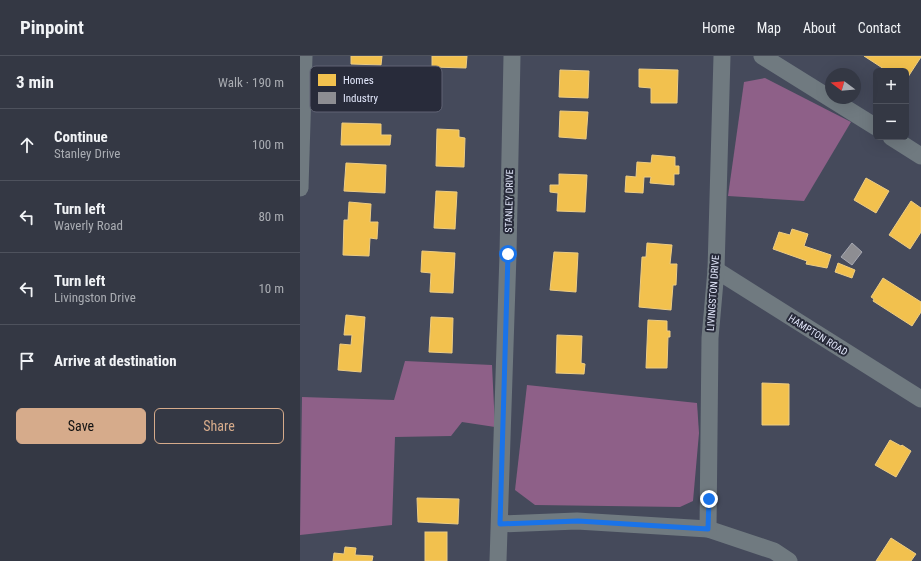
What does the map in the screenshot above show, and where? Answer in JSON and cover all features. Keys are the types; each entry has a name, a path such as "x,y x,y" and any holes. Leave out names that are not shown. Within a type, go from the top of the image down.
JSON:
{"street":[{"path":"300,188 304,56"},
{"name":"STANLEY DRIVE","path":"498,561 512,56"},
{"name":"LIVINGSTON DRIVE","path":"708,529 710,338 716,270 722,56"},
{"path":"762,56 873,125"},
{"path":"897,140 921,156"},
{"name":"HAMPTON ROAD","path":"716,270 921,399"},
{"path":"500,524 578,521 708,529 774,551 789,561"}],"shaded area":[{"path":"765,78 851,122 804,201 728,196 744,82"},
{"path":"405,361 492,365 495,427 462,422 451,436 395,437 392,525 300,535 302,397 394,400"},
{"path":"527,385 697,403 699,433 693,501 680,507 535,505 515,490"}],"building: Homes":[{"path":"351,56 382,56 381,65 351,64"},
{"path":"432,56 467,56 466,68 432,66"},
{"path":"864,56 921,56 909,75 909,68 882,68"},
{"path":"639,69 678,70 677,103 651,103 651,88 639,87"},
{"path":"560,70 589,71 588,98 559,97"},
{"path":"560,111 588,112 586,139 559,137"},
{"path":"342,123 381,124 381,135 391,135 390,145 341,145"},
{"path":"437,129 459,130 459,137 465,138 464,167 436,166"},
{"path":"652,155 675,157 675,166 679,166 679,174 674,174 674,185 650,183 651,177 644,177 643,193 625,192 626,176 636,177 637,162 651,163"},
{"path":"346,163 386,165 385,193 344,191"},
{"path":"559,174 587,175 585,212 557,211 558,193 550,192 550,185 559,185"},
{"path":"866,178 889,191 876,213 854,200"},
{"path":"436,191 457,192 455,229 434,228"},
{"path":"911,201 921,208 921,232 910,249 889,235"},
{"path":"349,202 371,204 370,222 378,222 377,239 370,238 369,256 343,255 344,220 348,220"},
{"path":"792,229 808,234 804,246 831,255 827,268 806,264 807,261 773,249 779,232 790,235"},
{"path":"647,243 672,245 670,264 677,264 676,285 673,285 671,310 639,307 642,257 646,257"},
{"path":"422,251 455,253 453,293 430,292 431,273 421,272"},
{"path":"554,252 578,253 576,292 550,290"},
{"path":"838,263 855,270 852,278 835,272"},
{"path":"883,278 921,302 921,312 912,326 873,301 874,299 871,297"},
{"path":"346,315 365,317 361,372 338,370 340,344 351,345 352,335 344,335"},
{"path":"431,317 453,318 452,353 429,352"},
{"path":"648,320 667,321 667,331 670,331 670,337 668,337 667,368 646,368"},
{"path":"557,335 582,336 581,363 585,364 584,374 556,373"},
{"path":"762,383 789,384 789,425 762,425"},
{"path":"890,440 911,451 896,477 875,465"},
{"path":"417,498 459,499 458,524 418,522"},
{"path":"425,532 447,532 447,561 425,561"},
{"path":"891,538 916,554 911,561 876,561"},
{"path":"345,547 356,548 355,555 373,556 372,561 333,561 334,553 344,554"}],"building: Industry":[{"path":"852,243 862,252 852,265 841,257"}],"route":[{"path":"508,254 500,524 578,521 708,529 709,499"}]}
